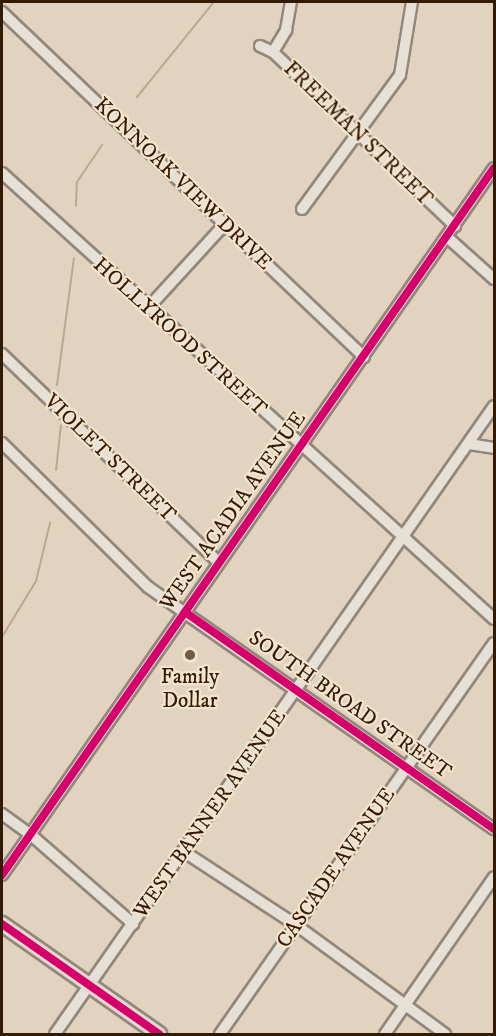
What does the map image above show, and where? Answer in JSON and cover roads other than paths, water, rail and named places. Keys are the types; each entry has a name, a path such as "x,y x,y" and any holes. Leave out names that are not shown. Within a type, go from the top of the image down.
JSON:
{"main road":[{"path":"2,924 159,1035"}],"street":[{"path":"273,52 286,30 291,2"},
{"path":"302,209 400,75 412,2"},
{"name":"KONNOAK VIEW DRIVE","path":"2,12 364,357"},
{"name":"FREEMAN STREET","path":"260,46 273,52 357,136 455,226"},
{"name":"WEST ACADIA AVENUE","path":"2,875 495,168"},
{"name":"HOLLYROOD STREET","path":"2,173 148,308 495,620"},
{"path":"148,308 225,224"},
{"path":"447,237 495,279"},
{"name":"VIOLET STREET","path":"2,354 219,563"},
{"name":"WEST BANNER AVENUE","path":"55,1035 495,406"},
{"name":"SOUTH BROAD STREET","path":"2,443 148,587 495,828"},
{"path":"469,444 495,448"},
{"name":"CASCADE AVENUE","path":"220,1035 495,643"},
{"path":"2,814 30,834 133,924"},
{"path":"183,851 296,925 445,1035"},
{"path":"385,1035 495,878"}],"waterway":[{"path":"137,97 214,2"},
{"path":"76,206 77,182 102,145"},
{"path":"57,385 74,258"},
{"path":"56,470 61,425"},
{"path":"2,637 36,581 50,523"}],"place":[{"name":"Family Dollar","path":"190,655"}]}
